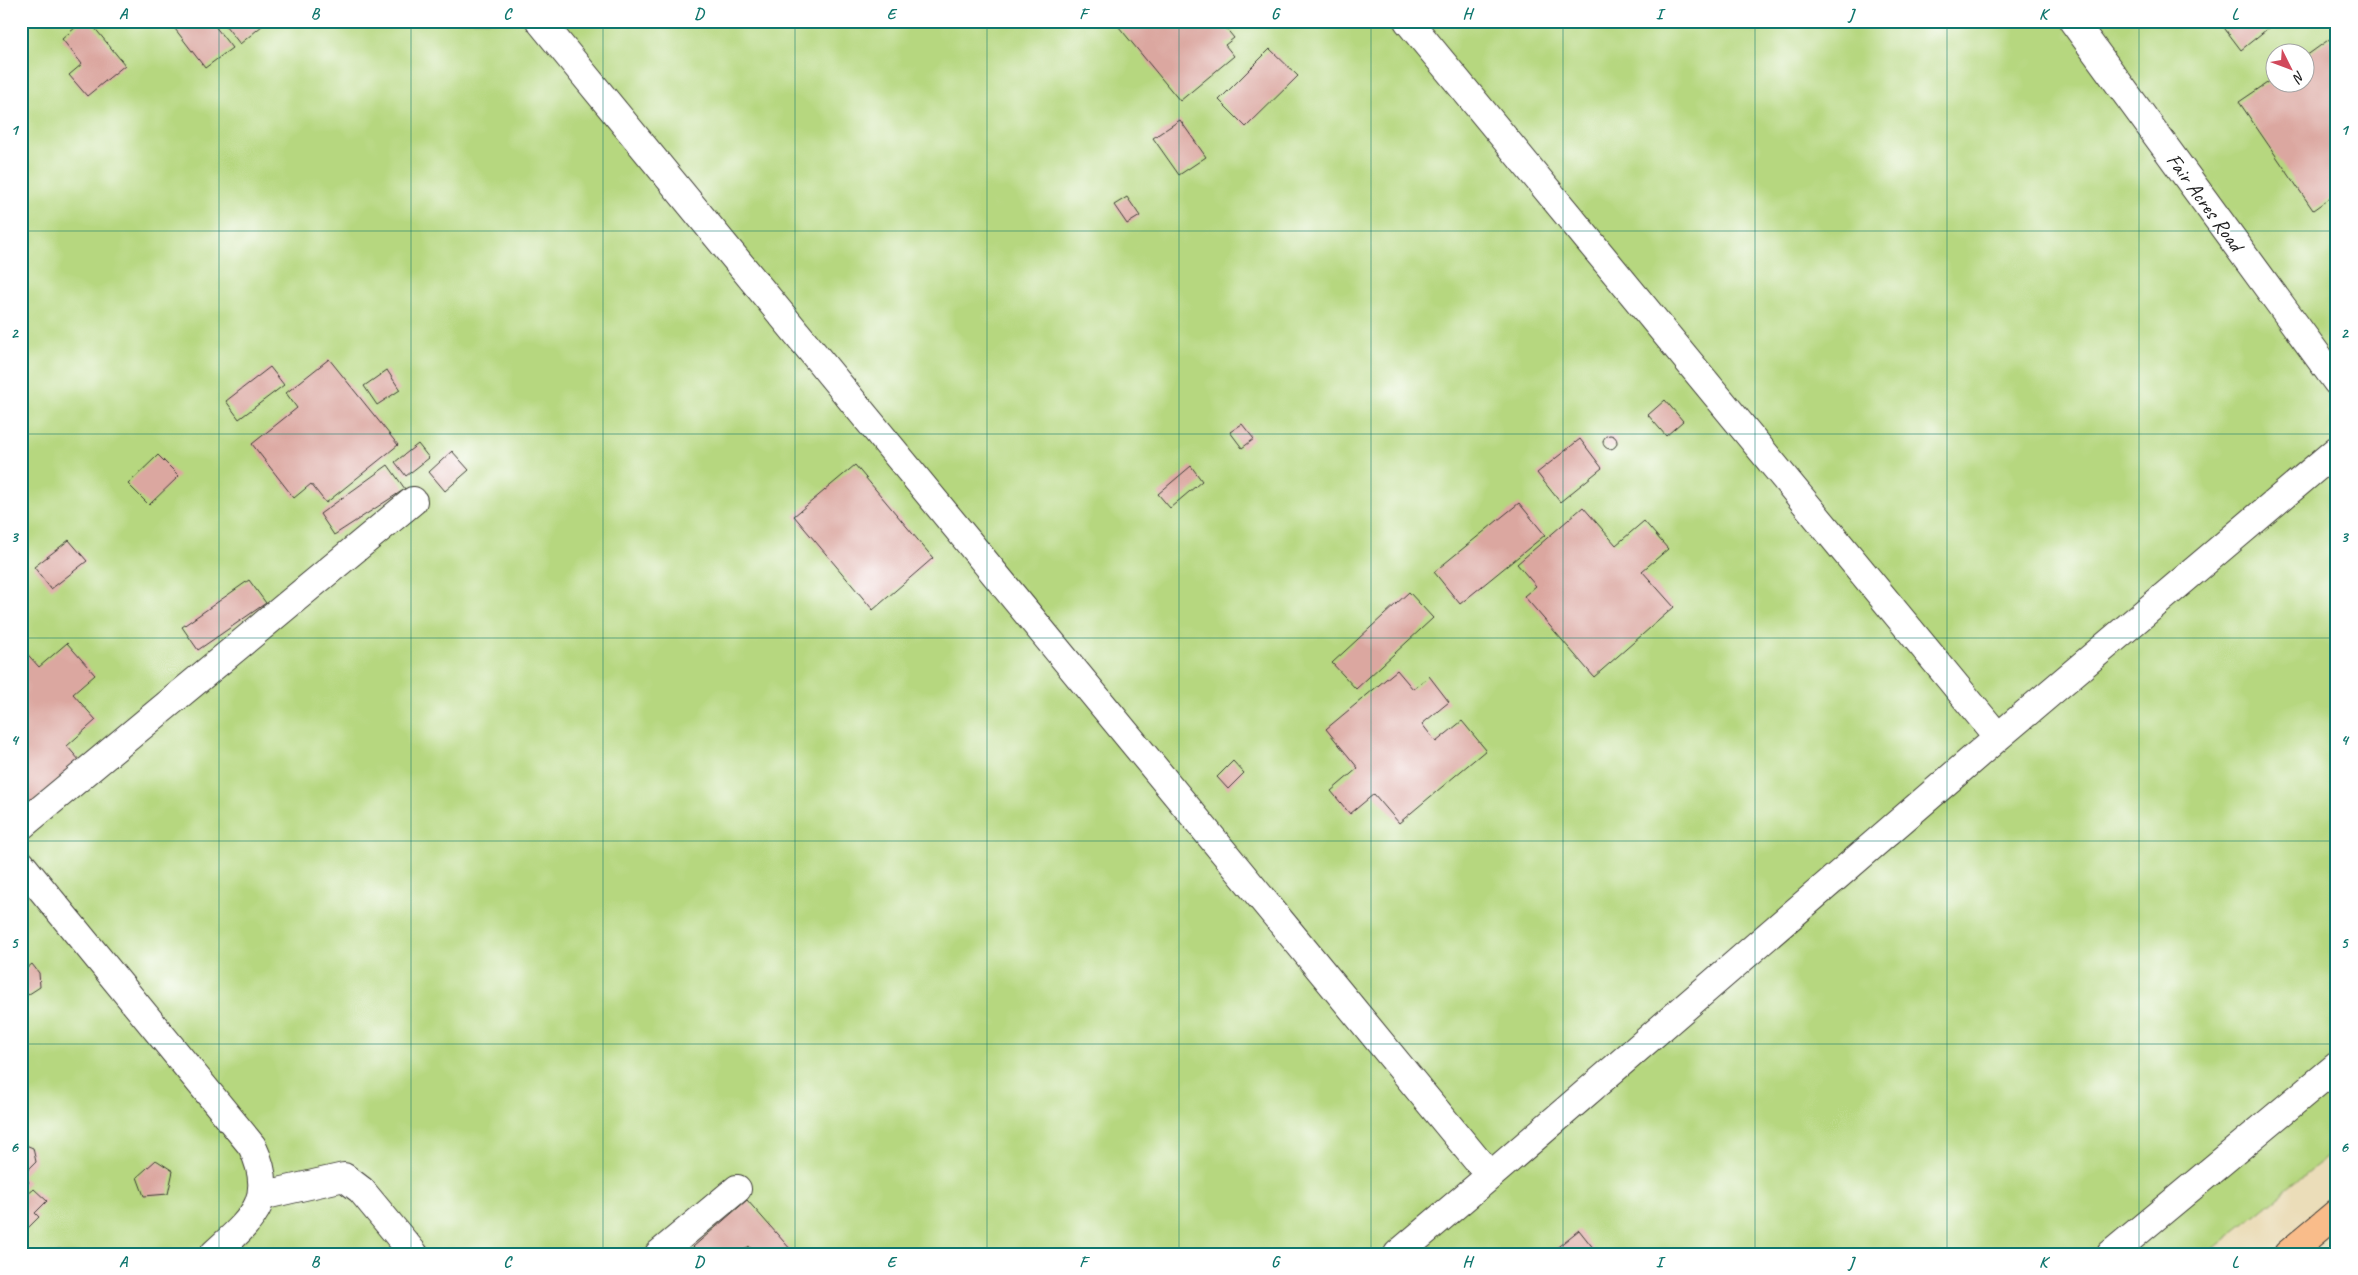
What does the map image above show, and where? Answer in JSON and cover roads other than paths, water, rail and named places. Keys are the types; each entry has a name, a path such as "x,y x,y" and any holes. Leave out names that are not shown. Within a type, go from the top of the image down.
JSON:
{"main road":[{"path":"2288,1254 2337,1213"}],"street":[{"path":"540,21 1490,1176"},
{"path":"1408,21 1998,737"},
{"name":"Fair Acres Road","path":"2072,21 2337,382"},
{"path":"1398,1254 1998,737 2337,450"},
{"path":"21,826 413,501"},
{"path":"21,864 252,1146 261,1165 263,1181 257,1210 247,1223 214,1254"},
{"path":"2111,1254 2337,1066"},
{"path":"261,1196 344,1177 361,1190 414,1254"},
{"path":"659,1254 737,1189"}]}
